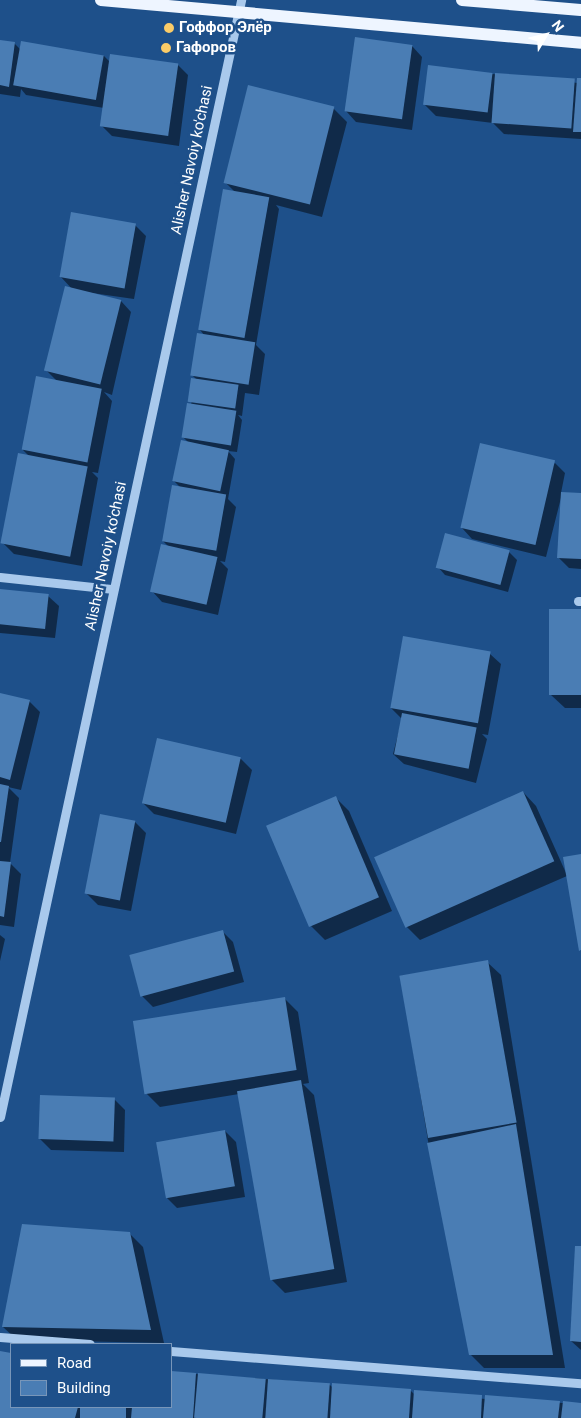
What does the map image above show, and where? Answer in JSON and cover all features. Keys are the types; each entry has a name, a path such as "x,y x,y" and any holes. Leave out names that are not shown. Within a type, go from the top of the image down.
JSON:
{"main road":[{"path":"101,0 240,6 581,43"},
{"path":"462,0 581,10"}],"street":[{"name":"Alisher Navoiy ko'chasi","path":"0,1117 240,6"},
{"path":"0,577 113,589"},
{"path":"0,1337 77,1343"},
{"path":"172,1351 581,1383"}],"building":[{"path":"355,37 412,45 402,119 345,111"},
{"path":"0,40 15,42 9,87 0,85"},
{"path":"21,41 104,56 96,100 13,85"},
{"path":"110,54 178,64 168,136 100,126"},
{"path":"428,65 493,73 488,113 423,105"},
{"path":"495,73 575,79 571,128 492,123"},
{"path":"577,78 581,78 581,132 573,132"},
{"path":"248,85 334,107 310,205 224,183"},
{"path":"223,189 269,197 244,338 198,330"},
{"path":"71,212 136,223 125,288 60,277"},
{"path":"65,286 121,300 100,384 44,370"},
{"path":"197,333 255,342 249,385 190,375"},
{"path":"36,376 102,389 87,462 22,450"},
{"path":"191,378 239,385 235,408 188,402"},
{"path":"187,403 236,411 231,445 182,438"},
{"path":"181,440 229,450 220,491 172,481"},
{"path":"480,443 555,460 535,545 460,528"},
{"path":"18,453 88,467 70,557 0,543"},
{"path":"172,485 226,495 216,551 162,541"},
{"path":"561,492 581,493 581,559 557,558"},
{"path":"445,533 510,550 500,585 436,568"},
{"path":"161,544 218,557 206,605 150,592"},
{"path":"0,589 49,594 45,629 0,624"},
{"path":"549,609 581,609 581,695 549,695"},
{"path":"403,636 491,651 478,723 390,708"},
{"path":"0,693 30,700 10,780 0,777"},
{"path":"402,713 477,728 469,769 394,754"},
{"path":"157,738 241,757 226,823 142,803"},
{"path":"0,784 9,786 1,842 0,842"},
{"path":"523,791 554,861 405,928 374,857"},
{"path":"336,796 379,897 309,927 266,826"},
{"path":"100,814 135,821 120,900 85,894"},
{"path":"581,854 581,950 579,951 563,857"},
{"path":"0,861 11,862 4,917 0,916"},
{"path":"223,930 234,972 140,997 129,955"},
{"path":"488,960 517,1122 428,1138 399,976"},
{"path":"285,997 297,1070 144,1094 133,1021"},
{"path":"301,1080 334,1269 270,1280 237,1091"},
{"path":"40,1095 115,1098 113,1142 38,1139"},
{"path":"516,1124 553,1355 469,1355 427,1143"},
{"path":"225,1130 235,1186 166,1198 156,1142"},
{"path":"22,1224 130,1232 151,1330 2,1327"},
{"path":"575,1246 581,1246 581,1342 570,1341"},
{"path":"0,1351 10,1353 10,1408 78,1408 75,1418 0,1418"},
{"path":"172,1371 196,1373 193,1418 131,1418 132,1408 172,1408"},
{"path":"198,1373 266,1379 262,1418 194,1418"},
{"path":"268,1379 330,1383 327,1418 265,1418"},
{"path":"332,1383 411,1389 409,1418 330,1418"},
{"path":"414,1390 482,1395 481,1418 412,1418"},
{"path":"485,1395 560,1401 558,1418 483,1418"},
{"path":"563,1401 581,1403 581,1418 561,1418"},
{"path":"80,1408 126,1408 126,1418 80,1418"}],"place":[{"name":"Гоффор Элёр","path":"169,28"},
{"name":"Гафоров","path":"166,48"}]}
